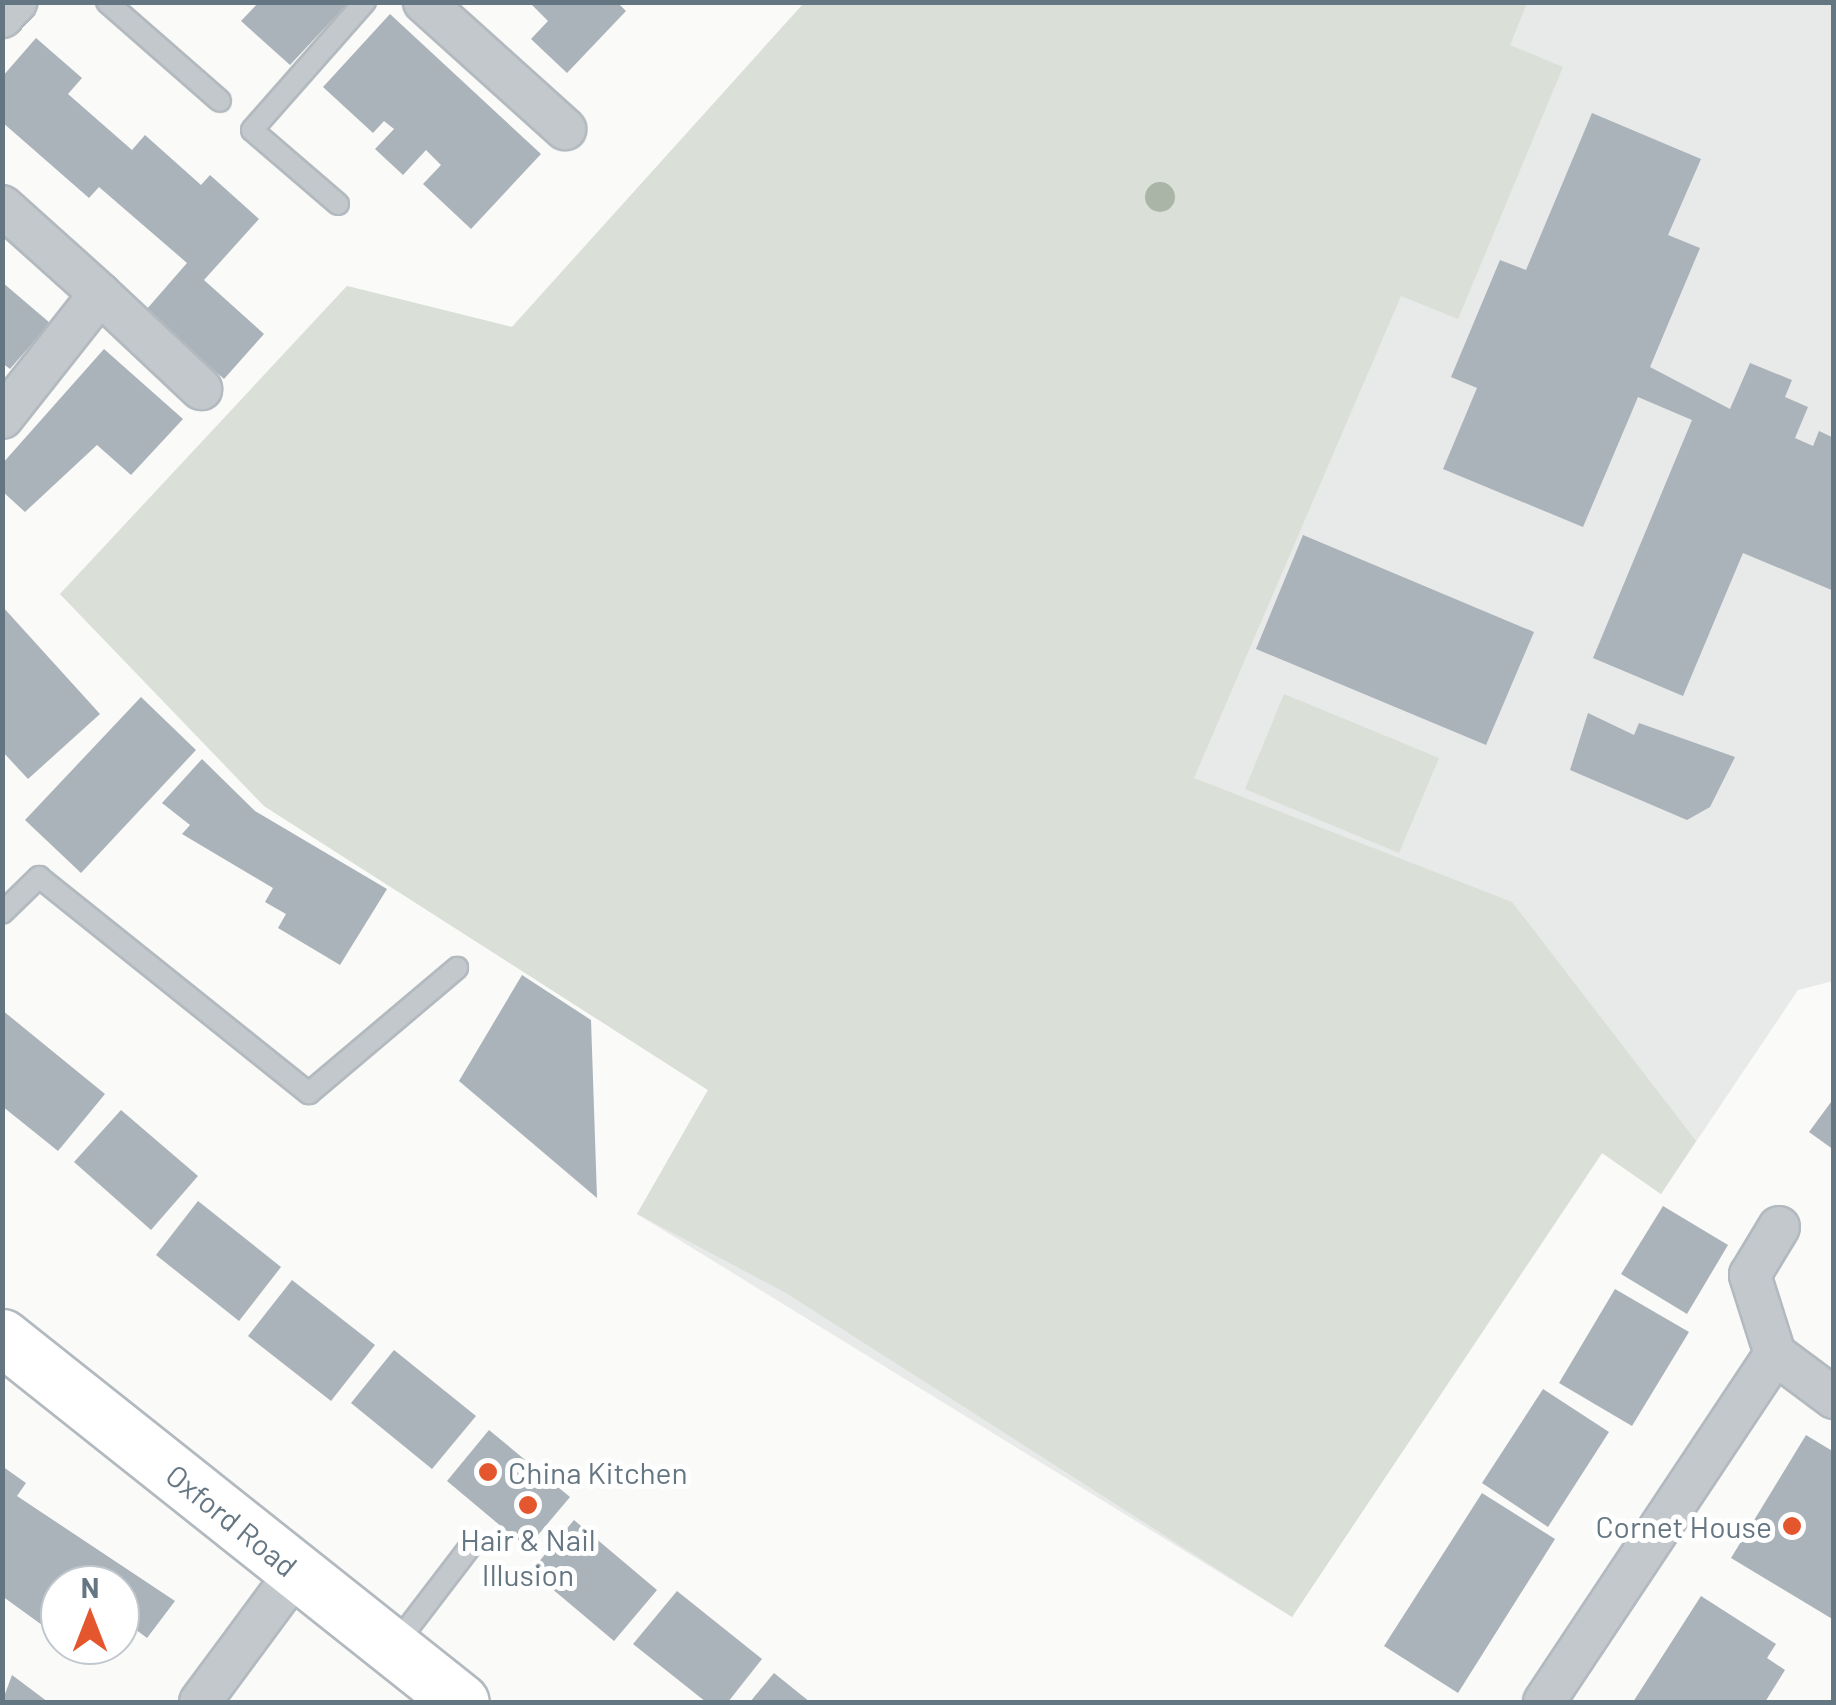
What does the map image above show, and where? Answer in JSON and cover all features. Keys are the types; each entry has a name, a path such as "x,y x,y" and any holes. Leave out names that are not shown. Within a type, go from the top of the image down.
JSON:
{"main road":[{"name":"Oxford Road","path":"2,1337 461,1702"}],"street":[{"path":"2,17 16,2"},
{"path":"424,2 565,129"},
{"path":"2,206 202,389"},
{"path":"2,418 100,294"},
{"path":"1779,1226 1750,1275 1775,1354 1834,1398"},
{"path":"1544,1702 1775,1354"},
{"path":"200,1702 297,1572"}],"lane":[{"path":"107,2 220,101"},
{"path":"338,204 252,130 365,2"},
{"path":"2,913 39,876 309,1093 457,968"},
{"path":"392,1648 473,1543"}],"shaded area":[{"path":"804,3 1833,3 1833,981 1798,990 1661,1194 1602,1153 1292,1617 637,1214 708,1090 264,806 60,594 347,286 512,327"},
{"path":"804,3 1527,3 1510,45 1563,67 1458,319 1401,296 1194,778 1512,902 1696,1141 1661,1194 1602,1153 1292,1617 786,1293 637,1214 708,1090 264,806 60,594 347,286 512,327"},
{"path":"1284,694 1439,758 1399,853 1245,789"}],"building":[{"path":"259,2 349,2 290,65 241,21"},
{"path":"529,2 617,2 626,11 567,73 531,39 548,21"},
{"path":"390,14 541,154 471,229 423,184 441,165 426,150 403,175 375,149 394,129 384,121 373,133 323,87"},
{"path":"36,38 82,78 68,94 132,150 145,135 201,185 210,175 259,219 204,280 264,334 224,379 146,310 187,263 99,187 89,198 2,122 2,77"},
{"path":"1592,113 1701,159 1668,235 1700,248 1650,367 1730,409 1750,363 1792,380 1785,397 1808,407 1795,438 1813,446 1819,431 1834,438 1834,591 1743,553 1683,696 1593,658 1692,420 1638,397 1583,527 1443,469 1477,388 1451,377 1500,260 1526,270"},
{"path":"2,282 50,323 10,369 2,363"},
{"path":"104,349 183,419 131,475 97,445 25,512 2,491 2,464"},
{"path":"1303,535 1534,632 1486,745 1256,649"},
{"path":"2,606 100,714 28,779 2,751"},
{"path":"141,697 196,750 81,873 25,820"},
{"path":"1588,713 1634,735 1639,723 1735,757 1710,807 1687,820 1570,770"},
{"path":"202,759 255,811 387,889 340,965 278,928 286,914 265,902 273,888 182,834 190,825 162,803"},
{"path":"522,975 591,1020 597,1198 459,1081"},
{"path":"2,1010 105,1094 58,1151 2,1106"},
{"path":"1834,1098 1834,1150 1809,1132"},
{"path":"121,1110 198,1176 151,1230 74,1162"},
{"path":"198,1201 281,1267 239,1321 156,1255"},
{"path":"1663,1206 1728,1245 1687,1314 1621,1274"},
{"path":"292,1280 375,1345 331,1401 248,1336"},
{"path":"1615,1289 1689,1332 1632,1426 1559,1383"},
{"path":"394,1350 476,1416 432,1469 351,1403"},
{"path":"1543,1389 1609,1432 1548,1527 1482,1483"},
{"path":"489,1430 570,1497 527,1548 447,1481"},
{"name":"Cornet House","path":"1806,1435 1834,1452 1834,1620 1731,1558"},
{"path":"2,1466 26,1483 17,1496 121,1565 40,1565 40,1624 2,1596"},
{"path":"1482,1493 1555,1539 1458,1693 1384,1646"},
{"path":"574,1520 657,1590 614,1641 531,1571"},
{"path":"140,1578 175,1601 147,1638 140,1633"},
{"path":"677,1591 762,1659 728,1702 706,1702 633,1644"},
{"path":"1701,1596 1776,1644 1767,1658 1785,1670 1765,1702 1633,1702"},
{"path":"774,1673 810,1702 750,1702"},
{"path":"12,1675 48,1702 2,1702"}],"place":[{"name":"China Kitchen","path":"488,1472"},
{"name":"Hair & Nail Illusion","path":"528,1505"},
{"name":"Cornet House","path":"1792,1526"}]}
